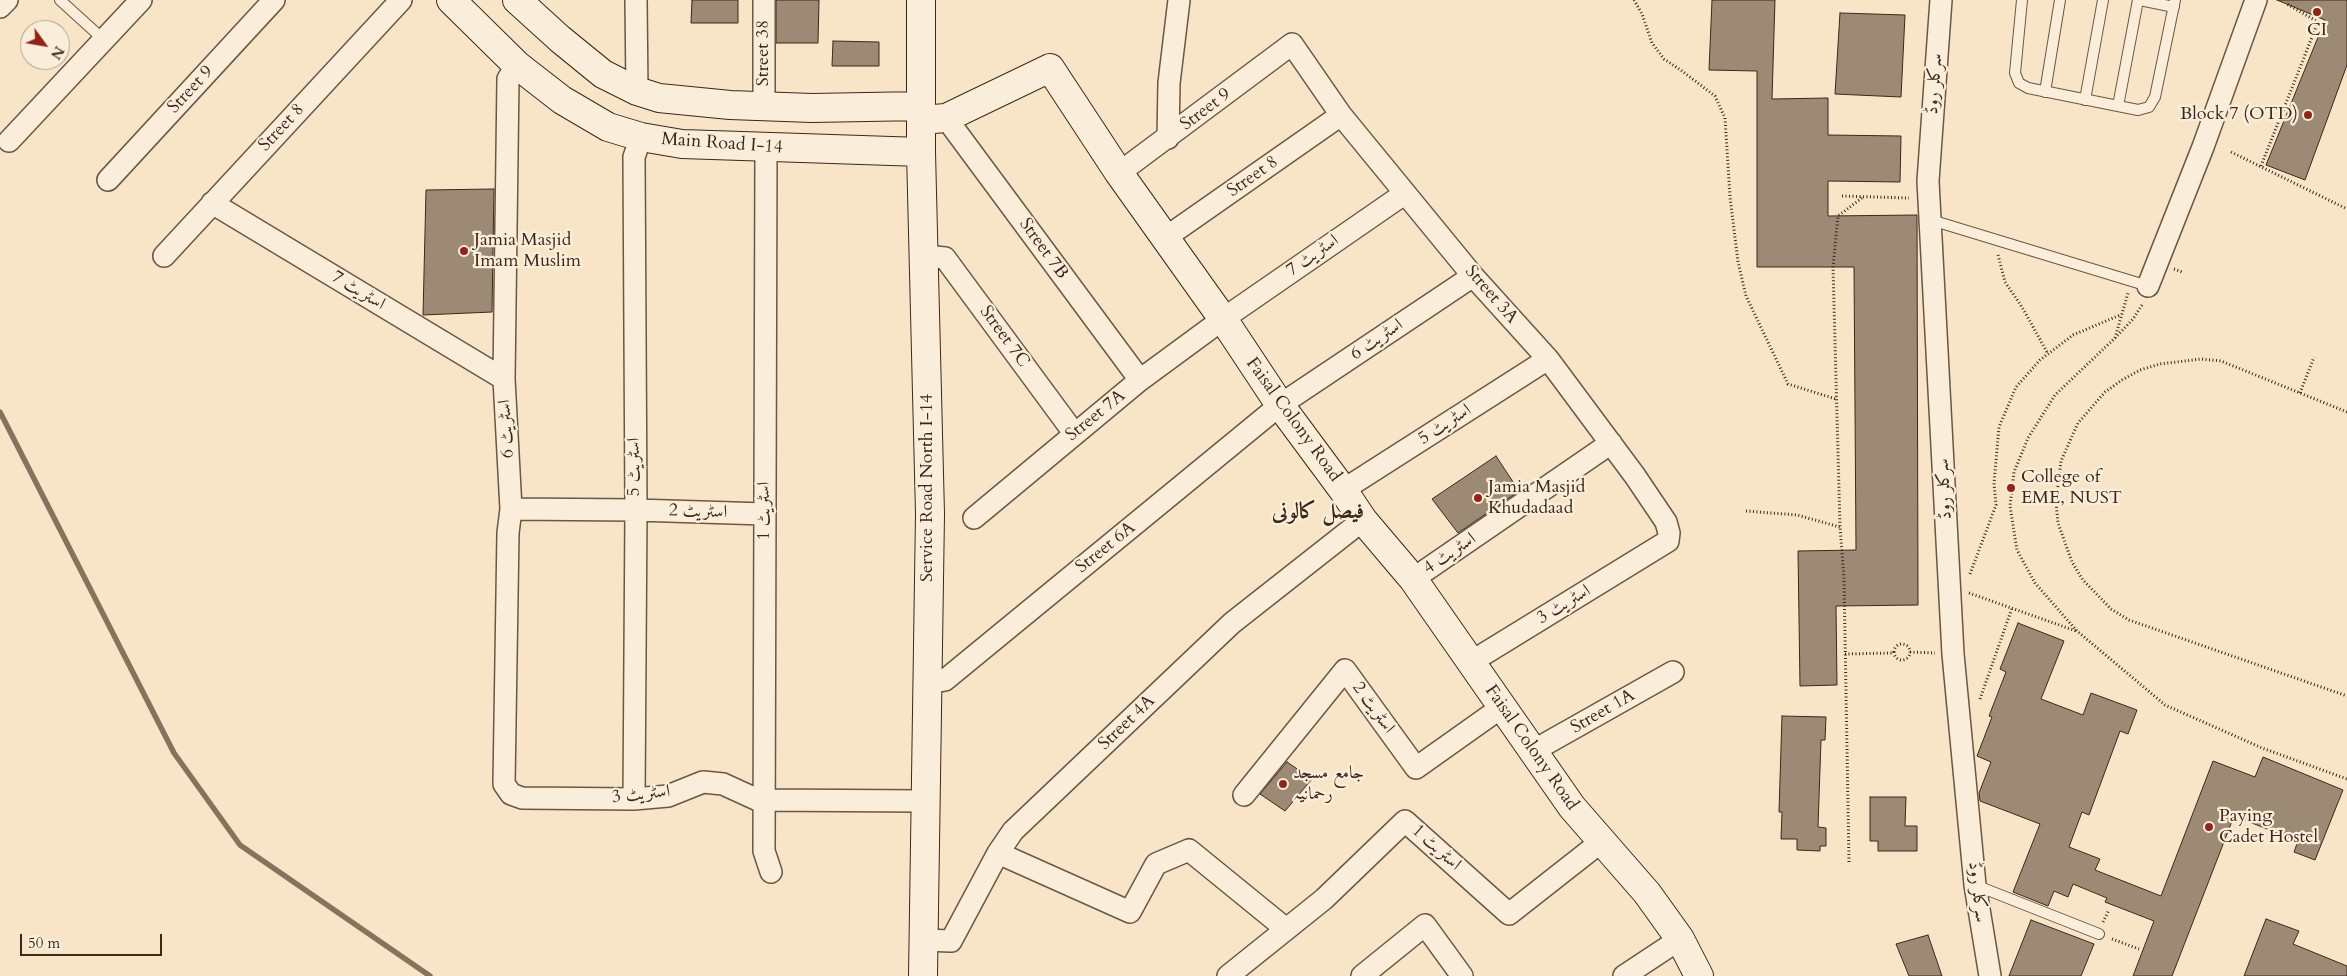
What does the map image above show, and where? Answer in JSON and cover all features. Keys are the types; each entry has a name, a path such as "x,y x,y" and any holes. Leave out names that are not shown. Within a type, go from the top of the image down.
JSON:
{"main road":[{"name":"Main Road I-14","path":"451,0 517,65 562,100 608,127 641,137 682,144 922,152"},
{"path":"517,0 560,39 603,74 637,91 659,98 705,104 930,115"},
{"name":"Service Road North I-14","path":"921,0 930,115 922,152 930,514 923,976"},
{"name":"Faisal Colony Road","path":"930,115 1050,68 1119,173 1223,319 1280,405 1363,520 1413,579 1572,807 1646,893 1680,939 1699,976"},
{"path":"810,149 812,108"}],"street":[{"path":"0,7 7,0"},
{"path":"9,141 141,0"},
{"name":"Street 9","path":"108,180 274,0"},
{"name":"Street 8","path":"164,256 401,0"},
{"path":"636,0 637,91"},
{"name":"Street 38","path":"764,0 764,106"},
{"path":"1168,138 1169,83 1179,0"},
{"name":"سرکلر روڈ","path":"1941,0 1928,181 1957,589 1953,654 1975,885 1990,976"},
{"path":"2140,284 2203,147 2256,0"},
{"name":"Street 9","path":"1119,173 1292,44"},
{"name":"Street 3A","path":"1292,44 1341,116 1473,276 1548,359 1611,444 1666,522 1669,533 1668,540 1657,549"},
{"name":"اسٹریٹ 6","path":"510,794 504,784 508,533 511,509 504,379 508,79 517,65"},
{"name":"Street 7B","path":"930,115 1140,380"},
{"name":"Street 8","path":"1165,238 1341,116"},
{"name":"اسٹریٹ 5","path":"634,799 636,510 634,157 641,137"},
{"name":"اسٹریٹ 1","path":"766,148 766,799 764,851 771,872"},
{"name":"اسٹریٹ 7","path":"1223,319 1404,194"},
{"name":"اسٹریٹ 7","path":"212,204 504,379"},
{"name":"Street 7C","path":"925,256 945,258 1074,433"},
{"name":"اسٹریٹ 6","path":"1280,405 1473,276"},
{"name":"Street 7A","path":"974,518 1140,380 1223,319"},
{"name":"اسٹریٹ 5","path":"1343,490 1548,359"},
{"name":"Street 6A","path":"928,683 945,680 1280,405"},
{"name":"اسٹریٹ 4","path":"1413,579 1611,444"},
{"name":"اسٹریٹ 2","path":"511,509 765,514"},
{"name":"Street 4A","path":"924,940 951,941 998,853 1013,831 1232,622 1363,520"},
{"name":"اسٹریٹ 3","path":"1470,662 1657,549"},
{"name":"اسٹریٹ 2","path":"1244,795 1345,670 1416,768 1502,707"},
{"name":"Street 1A","path":"1534,751 1673,672"},
{"name":"اسٹریٹ 3","path":"510,794 522,798 634,799 668,796 703,782 723,784 758,800 926,801"},
{"name":"اسٹریٹ 1","path":"1228,976 1324,899 1405,821 1509,914 1602,842"},
{"path":"998,853 1130,912 1156,864 1189,850 1286,929"},
{"path":"1362,976 1425,925 1462,976"},
{"path":"1624,976 1680,939"}],"lane":[{"path":"60,0 104,40"},
{"path":"2022,0 2016,73 2019,83 2028,88 2045,92 2138,110 2149,107 2155,97 2175,3 2139,0 2118,106"},
{"path":"2045,92 2060,0"},
{"path":"2085,100 2102,0"},
{"path":"1930,220 2140,284"},
{"path":"1975,885 2099,934"}],"path":[{"path":"1634,0 1642,14 1652,43 1664,59 1715,96 1725,118 1730,197 1738,262 1746,296 1788,384 1836,399"},
{"path":"2261,166 2318,22 2287,4"},
{"path":"2230,152 2347,209"},
{"path":"1842,196 1929,198"},
{"path":"1849,862 1844,578 1840,527 1833,267 1838,216 1863,197"},
{"path":"1994,239 2004,282 2022,307 2048,354"},
{"path":"2115,338 2120,315 2140,284"},
{"path":"2140,284 2142,305 2133,318 2056,395 2028,438 2014,472 2010,506 2017,550 2035,583 2077,631 2165,705 2262,748 2347,779"},
{"path":"2077,631 1957,589 1996,505 1994,482 1998,427 2016,387 2040,360 2074,335 2120,315"},
{"path":"2300,393 2314,357"},
{"path":"2347,412 2221,362 2201,359 2160,364 2140,370 2122,380 2105,392 2090,407 2068,442 2057,482 2058,523 2064,543 2083,580 2112,609 2129,620 2347,696"},
{"path":"1746,511 1797,515 1840,527"},
{"path":"1980,699 2012,608"},
{"path":"1902,644 1909,648 1910,652 1909,657 1902,661 1894,657 1893,653 1897,645 1902,644"},
{"path":"1845,654 1893,653"}],"building":[{"path":"692,0 738,0 738,23 691,23"},
{"path":"776,0 819,0 818,43 776,43"},
{"path":"1712,0 1775,0 1772,99 1828,98 1828,135 1901,136 1900,182 1828,181 1828,216 1917,215 1918,605 1836,606 1837,685 1800,686 1798,551 1856,550 1854,267 1757,267 1757,71 1709,70"},
{"name":"Block 7 (OTD)","path":"2277,0 2347,0 2347,65 2305,180 2266,165 2325,20"},
{"path":"1840,13 1905,15 1901,97 1835,94"},
{"path":"833,41 879,42 879,66 832,66"},
{"name":"Jamia Masjid Imam Muslim","path":"494,189 492,312 423,315 426,190"},
{"name":"Jamia Masjid Khudadaad","path":"1496,456 1519,491 1458,533 1432,499"},
{"path":"2018,623 2064,641 2041,699 2083,715 2091,693 2137,710 2128,734 2120,731 2089,815 2082,812 2069,847 2100,859 2095,870 2161,896 2213,761 2255,777 2263,757 2343,790 2315,860 2294,852 2298,841 2234,816 2172,976 2133,976 2154,921 2105,902 2107,898 2073,884 2068,897 2054,891 2048,906 2013,892 2040,824 1980,801 1979,793 1991,762 1977,756 1992,717 1989,716 2006,672 2000,669"},
{"path":"1782,716 1826,717 1825,740 1821,740 1818,827 1826,828 1826,846 1820,846 1820,851 1797,850 1797,839 1781,839 1782,812 1779,812"},
{"name":"جامع مسجد رحمانیہ","path":"1287,762 1312,779 1285,811 1260,794"},
{"path":"1870,797 1906,797 1905,826 1917,826 1917,851 1878,851 1878,841 1870,841"},
{"path":"2266,919 2299,931 2293,944 2347,966 2347,976 2244,976"},
{"path":"2031,920 2094,944 2081,976 2009,976"},
{"path":"1928,935 1942,976 1909,976 1896,944"}],"waterway":[{"path":"0,412 174,753 240,845 430,976"}],"place":[{"name":"CI","path":"2317,12"},
{"name":"Block 7 (OTD)","path":"2308,115"},
{"name":"Jamia Masjid Imam Muslim","path":"464,251"},
{"name":"College of EME, NUST","path":"2011,488"},
{"name":"Jamia Masjid Khudadaad","path":"1478,498"},
{"name":"جامع مسجد رحمانیہ","path":"1283,784"},
{"name":"Paying Cadet Hostel","path":"2209,827"}],"district":[{"name":"فیصل کالونی","path":"1318,513"}]}
